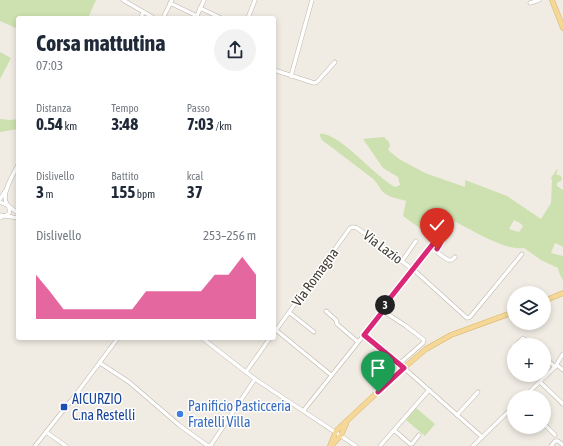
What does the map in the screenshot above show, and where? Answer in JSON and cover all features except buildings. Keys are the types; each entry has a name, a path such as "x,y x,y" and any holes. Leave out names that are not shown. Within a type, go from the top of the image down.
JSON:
{"main road":[{"path":"552,0 561,19 563,28"},
{"path":"551,298 563,293"},
{"path":"331,446 336,431 426,349 443,339 507,315"},
{"path":"331,446 341,435 348,421"}],"street":[{"path":"123,0 150,16"},
{"path":"197,16 204,0"},
{"path":"249,16 255,0"},
{"path":"291,76 312,0"},
{"path":"530,3 539,0"},
{"path":"164,16 171,1 195,16"},
{"path":"200,8 217,16"},
{"path":"142,16 143,12"},
{"path":"276,71 314,83 317,82 335,62"},
{"path":"1,216 8,214 10,211 5,199 16,169"},
{"path":"8,188 0,200 16,212"},
{"path":"1,216 16,218"},
{"name":"Via Lazio","path":"353,227 358,228 402,261 467,318 470,317 522,254"},
{"name":"Via Romagna","path":"276,328 290,313 353,227"},
{"path":"304,410 383,311 383,307 438,239 441,241 437,249 438,253 448,260 452,260 455,257"},
{"path":"402,261 416,241"},
{"path":"326,311 336,320 337,324 358,342"},
{"path":"383,311 424,340 423,343 399,364"},
{"path":"290,313 314,332"},
{"path":"276,330 332,375"},
{"path":"364,335 482,437"},
{"path":"35,446 117,340"},
{"path":"205,340 246,372 336,431 356,446"},
{"path":"246,372 269,340"},
{"path":"551,371 556,366 563,354"},
{"path":"551,362 563,370"},
{"path":"100,363 129,382 179,425 208,446 211,445 255,378"},
{"path":"531,390 540,382 563,404"},
{"path":"380,446 429,390"},
{"path":"457,414 478,392"},
{"path":"473,446 507,413"},
{"path":"394,430 410,444 412,444 419,435"},
{"path":"551,431 555,435"},
{"path":"46,432 66,446"},
{"path":"551,446 555,441 558,441 563,445"}],"green space":[{"path":"0,0 96,0 89,16 16,16 16,28 0,21"},
{"path":"0,52 11,58 0,79"},
{"path":"0,119 16,119 16,129 0,132"},
{"path":"320,134 328,135 337,140 378,175 395,187 400,185 398,177 383,168 363,139 384,137 389,142 390,146 388,150 399,159 425,173 465,187 465,180 507,196 541,219 551,203 551,178 558,169 556,174 561,176 562,180 557,183 557,186 563,190 563,247 555,243 551,253 563,256 563,280 558,268 541,260 524,248 515,248 493,241 437,213 431,213 427,233 425,232 403,216 406,201 384,193 374,180 322,140","holes":["514,220 523,226 519,232 509,229"]},
{"path":"416,408 435,424 425,436 406,420"}],"place":[{"name":"AICURZIO C.na Restelli","path":"64,407"},
{"name":"Panificio Pasticceria Fratelli Villa","path":"180,414"}],"route":[{"path":"378,392 404,368 364,335 383,311 383,307 436,240 439,239 441,242 437,249"}]}
